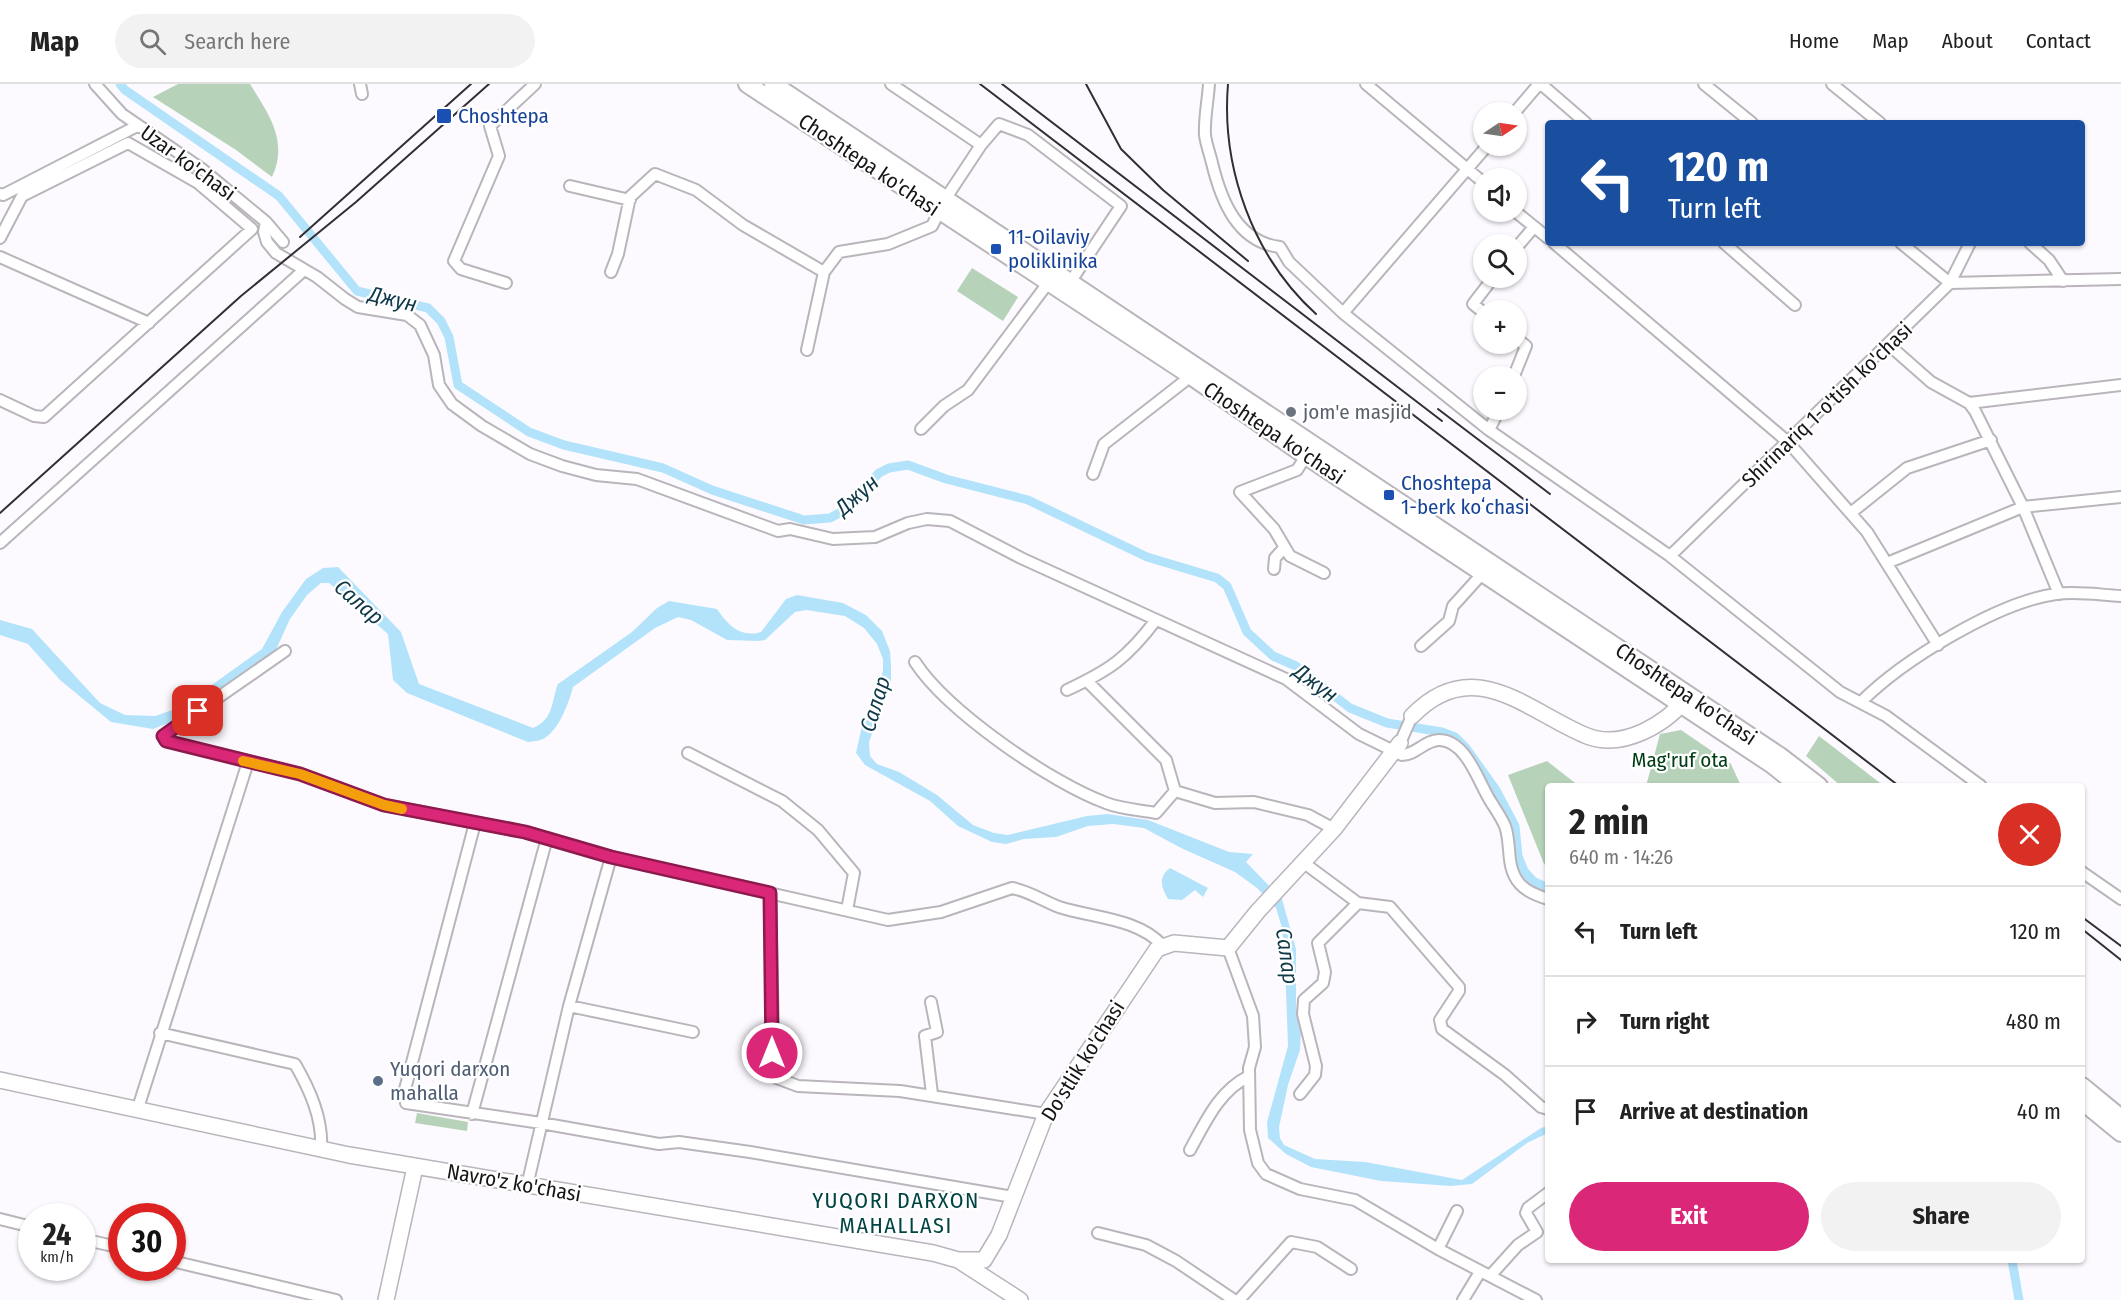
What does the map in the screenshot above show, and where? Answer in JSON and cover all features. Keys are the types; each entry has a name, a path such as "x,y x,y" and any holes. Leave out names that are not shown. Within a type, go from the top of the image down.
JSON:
{"main road":[{"name":"Choshtepa ko'chasi","path":"747,84 1071,281 1609,651 1684,700 1780,756 1815,783"},
{"name":"Choshtepa ko'chasi","path":"772,84 943,205 1048,283 1188,374 1482,574 1609,651"},
{"name":"Choshtepa ko'chasi","path":"1684,700 1795,783"},
{"path":"2085,1088 2121,1118"},
{"path":"2085,1103 2121,1133"}],"street":[{"name":"Uzar ko'chasi","path":"95,84 122,114 202,169 283,242"},
{"path":"506,283 461,269 454,261 499,156 490,126 535,84"},
{"path":"891,84 981,146"},
{"path":"1209,84 1205,135 1225,206 1235,220 1263,245 1280,247 1288,262 1343,313 1489,430 1670,556 1840,692 1886,716 1977,783"},
{"path":"1366,84 1473,175"},
{"path":"1524,102 1540,84 1582,120"},
{"path":"1704,84 1748,120"},
{"path":"1832,84 1876,120"},
{"path":"807,350 824,272 839,252 888,244 932,226 981,146 999,124 1028,135 1121,206 1071,281"},
{"path":"0,194 137,126"},
{"path":"0,238 22,196 128,144 198,183 252,229"},
{"path":"1343,313 1479,156"},
{"path":"611,272 618,254 630,200 654,174 696,190 742,225 824,272"},
{"path":"570,186 630,200"},
{"path":"1527,221 1545,236"},
{"path":"0,400 34,416 44,417 252,229 265,224 267,243 276,253 358,307 398,313 414,320 430,343 439,385 452,404 472,420 530,454 596,475 638,479 778,531 790,528 833,539 875,537 908,523 927,519 950,521 1021,558 1286,679 1359,734 1398,747 1408,755 1438,739 1448,741 1460,751 1474,769 1506,828 1513,874 1528,891 1545,898"},
{"path":"1527,235 1534,227"},
{"path":"1558,246 1788,442 1852,512 1938,645"},
{"path":"1727,246 1794,305"},
{"path":"1905,246 1950,283 2121,279"},
{"name":"Shirinariq 1-o'tish ko'chasi","path":"1670,556 1889,345 1950,283 1968,246"},
{"path":"2033,246 2049,260 2063,281"},
{"path":"0,257 149,323"},
{"path":"0,543 304,270"},
{"path":"921,429 944,406 968,390 1048,283"},
{"path":"1476,300 1485,288"},
{"path":"1889,345 1931,382 1969,403 1991,440 2023,507 2059,594"},
{"path":"1093,474 1104,444 1186,380 1188,374"},
{"path":"1969,403 2121,385"},
{"path":"1489,430 1494,420"},
{"path":"1852,512 1907,468 1991,440"},
{"path":"1306,456 1297,470 1240,492 1274,529 1283,549 1290,556 1324,573"},
{"path":"1887,563 2023,507 2121,497"},
{"path":"1274,569 1275,558 1283,549"},
{"path":"1421,646 1449,621 1453,606 1482,574"},
{"path":"1861,702 1878,685 1938,645 1992,614 2036,598 2059,594 2121,596"},
{"path":"1067,690 1104,673 1137,644 1156,620"},
{"path":"285,651 163,736 166,741 174,745 300,774 384,805 547,838 611,857 888,920 900,921 941,912 1012,888 1060,907 1122,922 1153,936 1162,945 1174,943 1228,948"},
{"path":"915,662 941,695 1030,763 1061,782 1107,804 1156,813 1175,791"},
{"path":"1087,681 1166,760 1175,791"},
{"path":"1228,948 1258,911 1334,829 1398,747 1412,716 1423,705 1446,693 1483,687 1524,701 1588,736 1605,740 1624,738 1656,726 1684,700"},
{"path":"688,753 782,801 818,830 854,873 847,910"},
{"path":"137,1111 248,762"},
{"path":"1175,791 1215,803 1254,802 1308,816 1334,829"},
{"path":"475,823 403,1097 408,1105 541,1123 659,1144 679,1142 750,1152 1013,1197"},
{"path":"472,1114 547,838"},
{"path":"527,1186 569,1006 611,857"},
{"path":"1304,863 1358,903 1390,907 1459,987 1459,991 1440,1020 1442,1029 1545,1108"},
{"path":"2085,874 2121,898"},
{"path":"770,893 774,1077 798,1086 932,1094 1046,1114"},
{"path":"1300,1094 1315,1075 1316,1066 1303,1014 1306,997 1323,983 1325,972 1318,943 1358,903"},
{"name":"Do'stlik ko'chasi","path":"981,1267 999,1235 1046,1114 1153,953 1162,945"},
{"path":"1228,948 1253,1016 1255,1047 1249,1076 1253,1148 1258,1163 1266,1174 1300,1189 1355,1200 1438,1249 1536,1300"},
{"path":"931,1002 937,1032 925,1036 932,1094"},
{"path":"569,1006 693,1032"},
{"path":"160,1033 295,1064 318,1115 322,1134 321,1149"},
{"path":"1190,1150 1211,1110 1233,1084 1249,1076"},
{"name":"Navro'z ko'chasi","path":"1,1084 415,1167 958,1260 981,1267 1020,1300"},
{"path":"387,1300 415,1167"},
{"path":"1463,1300 1485,1274 1518,1245 1537,1232 1526,1213 1528,1208 1545,1195"},
{"path":"1438,1249 1457,1210"},
{"path":"0,1219 18,1224"},
{"path":"1098,1233 1146,1245 1185,1267 1234,1300"},
{"path":"1239,1300 1291,1242 1317,1247 1351,1269"},
{"path":"186,1264 336,1300"}],"green space":[{"path":"178,84 250,84 269,117 277,139 277,164 272,177 236,150 153,97"},
{"path":"972,268 1018,297 1003,321 957,291"},
{"name":"Mag'ruf ota","path":"1681,730 1731,764 1740,783 1647,783 1660,734"},
{"path":"1819,736 1880,783 1838,783 1806,756"},
{"name":"Mag'ruf ota","path":"1547,761 1575,783 1545,783 1545,865 1544,864 1508,775"},
{"path":"417,1113 468,1122 467,1131 415,1123"}],"water":[{"name":"Салар","path":"338,567 401,632 419,684 533,728 545,720 548,715 558,684 632,632 657,608 669,601 717,609 735,629 747,633 761,632 786,599 797,595 843,603 866,615 882,631 890,651 891,682 869,742 870,756 877,764 899,772 937,795 973,825 994,833 1008,835 1087,816 1108,814 1148,820 1229,852 1253,854 1246,862 1282,899 1296,949 1296,1007 1301,1030 1300,1050 1288,1085 1279,1127 1280,1138 1284,1145 1315,1159 1365,1162 1462,1180 1545,1127 1545,1134 1527,1143 1472,1184 1451,1186 1381,1181 1311,1167 1286,1154 1268,1138 1267,1122 1288,1046 1282,928 1276,908 1257,888 1235,872 1181,848 1144,828 1113,824 1088,826 1056,837 1024,839 1006,844 992,842 958,826 930,801 865,765 856,753 862,726 876,696 883,670 883,659 877,644 864,628 845,616 806,610 795,612 765,640 758,641 727,640 691,620 678,617 655,628 573,687 566,708 554,730 543,739 528,742 407,693 393,680 388,634 329,583 321,583 307,595 290,619 274,654 185,717 153,729 111,722 60,680 28,644 0,635 0,620 32,629 100,703 125,715 155,716 181,707 262,649 282,612 306,579 323,568"},
{"path":"1170,868 1208,888 1203,897 1195,890 1182,900 1168,899 1162,879"}],"waterway":[{"name":"Джун","path":"120,84 125,90 279,196 357,291 428,308 441,321 449,337 458,385 529,432 564,445 663,468 712,490 804,520 830,518 841,512 879,473 889,468 908,465 946,479 1028,500 1147,557 1217,578 1227,586 1247,632 1273,656 1296,666 1350,708 1387,723 1442,732 1455,737 1466,748 1496,790 1515,826 1518,856 1524,871 1533,881 1545,887"},
{"path":"358,1149 371,1151"},
{"name":"Джун","path":"2013,1263 2019,1300"}],"railway":[{"path":"300,237 471,84"},
{"path":"0,513 241,296 356,202 489,84"},
{"path":"980,84 1895,783"},
{"path":"1002,84 1442,421"},
{"path":"1086,84 1121,149 1163,190 1248,261"},
{"path":"1228,84 1227,116 1230,147 1236,179 1246,209 1275,266 1316,314"},
{"path":"1438,409 1550,494"},
{"path":"2085,919 2121,946"},
{"path":"2085,931 2121,960"}],"slow traffic":[{"path":"243,761 300,774 384,805 402,809"}],"place":[{"name":"Choshtepa","path":"444,116"},
{"name":"11-Oilaviy poliklinika","path":"996,249"},
{"name":"jom'e masjid","path":"1291,412"},
{"name":"Choshtepa 1-berk koʻchasi","path":"1389,495"},
{"name":"Yuqori darxon mahalla","path":"378,1081"}],"district":[{"name":"YUQORI DARXON MAHALLASI","path":"896,1212"}],"route":[{"path":"198,711 163,736 166,741 174,745 300,774 384,805 525,832 611,857 770,893 772,1053"}]}
